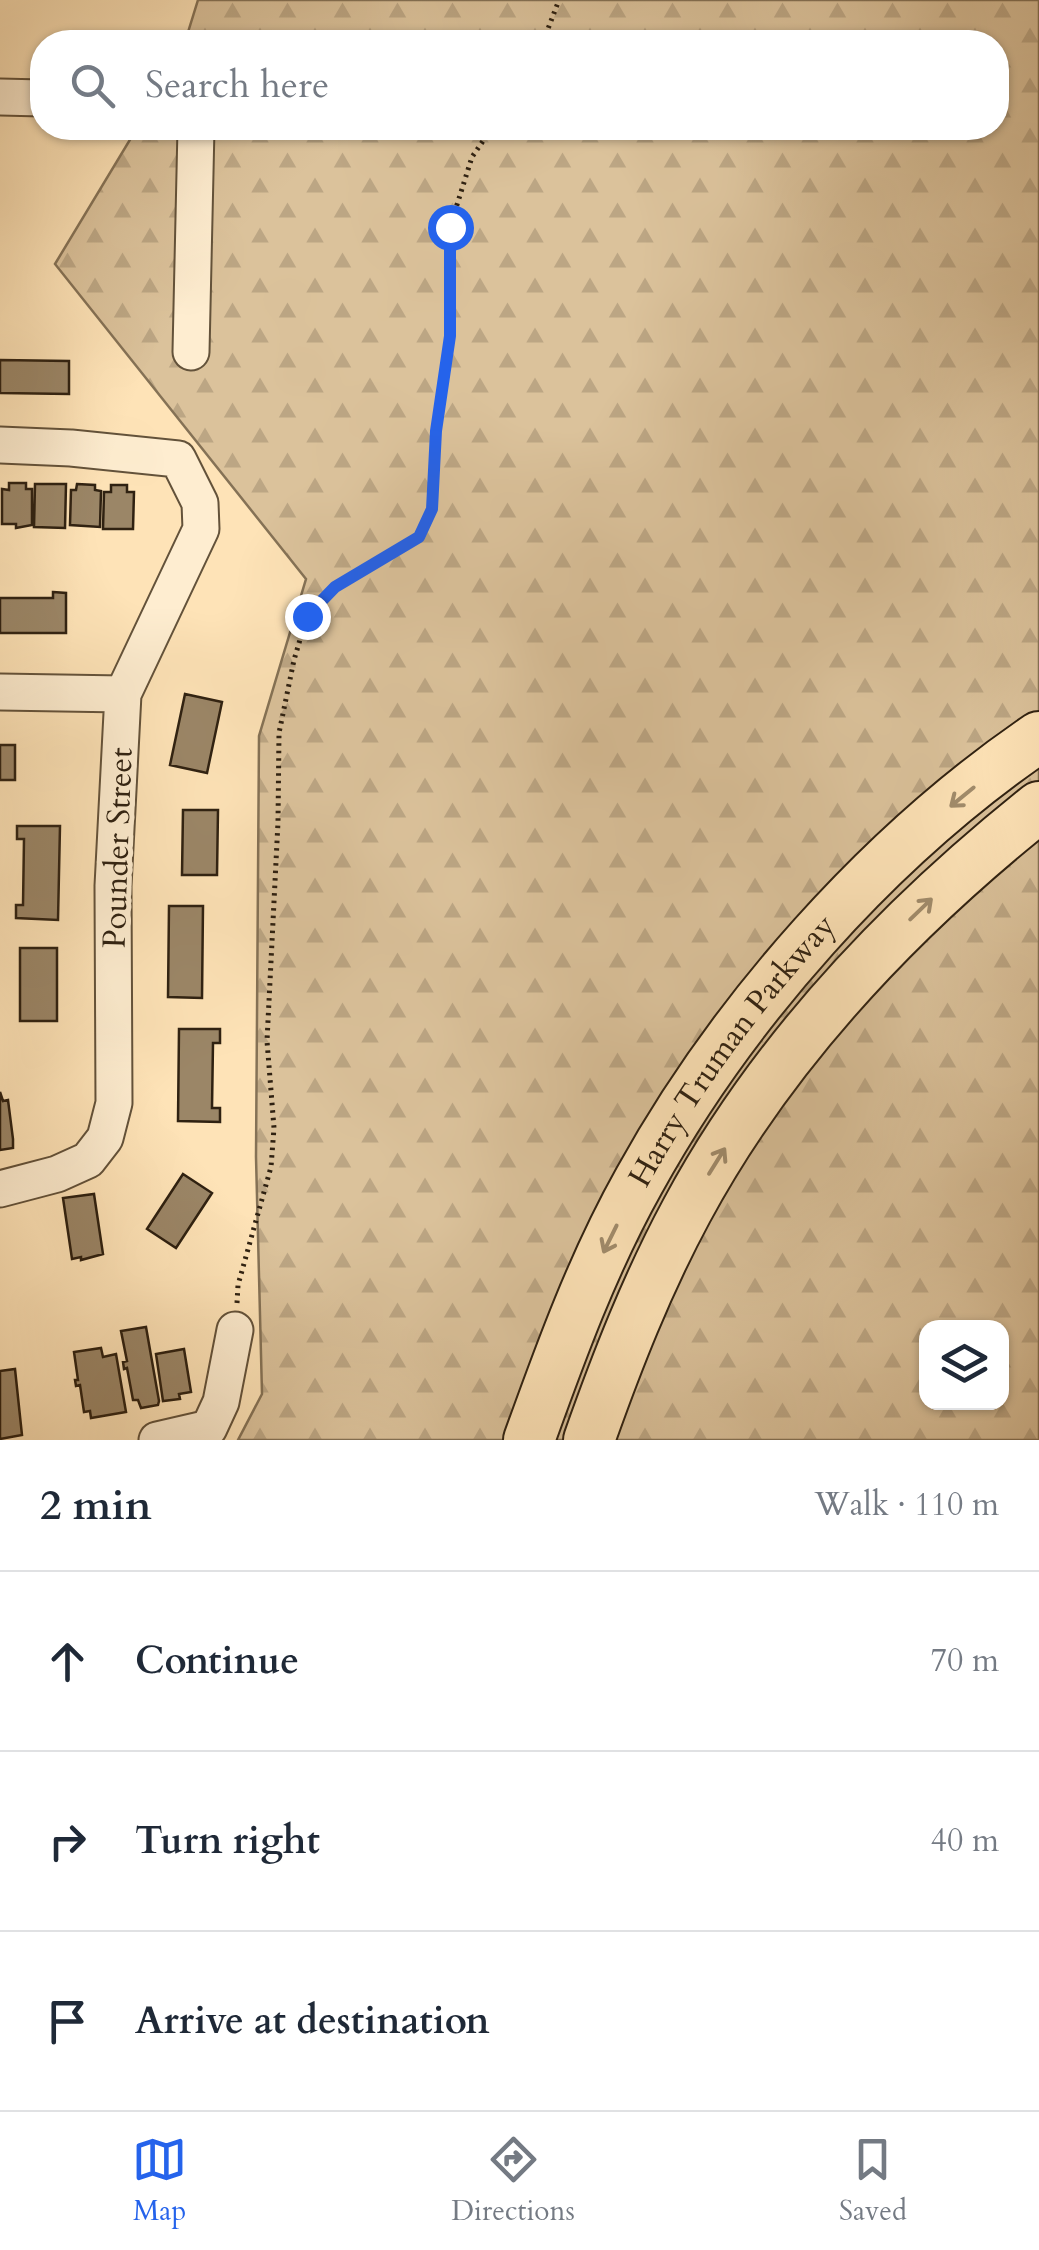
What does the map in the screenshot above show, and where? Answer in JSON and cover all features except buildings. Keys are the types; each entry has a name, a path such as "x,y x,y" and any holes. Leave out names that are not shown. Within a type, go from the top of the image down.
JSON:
{"highway":[{"name":"Harry Truman Parkway","path":"529,1440 596,1267 639,1180 691,1096 808,943 947,808 1039,737"},
{"name":"Harry Truman Parkway","path":"589,1440 647,1291 688,1208 738,1128 851,980 916,913 1039,807"}],"street":[{"path":"0,97 30,98"},
{"path":"190,352 196,140"},
{"name":"Pounder Street","path":"0,445 178,459 200,503 201,529 123,694 113,886 114,1103 105,1138 88,1160 57,1174 0,1188"},
{"path":"0,692 123,694"},
{"path":"157,1440 208,1428 221,1402 235,1330"}],"path":[{"path":"548,30 559,0"},
{"path":"235,1330 238,1285 271,1167 274,1128 267,1041 279,733 294,660 307,616 335,587 419,537 432,509 436,431 450,336 450,227 472,157 484,140"}],"green space":[{"path":"198,0 1039,0 1039,1440 238,1440 262,1394 256,1157 259,736 306,579 55,264 130,140 1009,140 1009,30 189,30"}],"route":[{"path":"307,616 335,587 419,537 432,509 436,431 450,336 450,227"}]}
